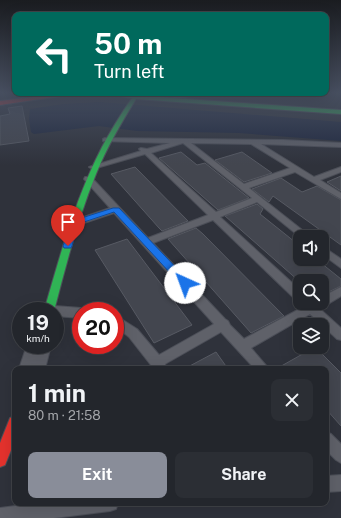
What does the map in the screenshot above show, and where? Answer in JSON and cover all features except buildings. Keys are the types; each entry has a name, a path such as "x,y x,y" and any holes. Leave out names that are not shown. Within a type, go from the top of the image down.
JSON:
{"street":[{"path":"52,302 88,179 106,140 121,117"},
{"path":"33,366 36,354"},
{"path":"0,460 12,430"}],"lane":[{"path":"106,140 252,141 341,145"},
{"path":"134,140 293,290"},
{"path":"93,167 184,141"},
{"path":"184,141 297,230"},
{"path":"252,141 341,197"},
{"path":"244,187 296,169"},
{"path":"314,180 341,169"},
{"path":"88,179 224,324 260,366"},
{"path":"146,242 215,217 258,199"},
{"path":"75,223 116,209"},
{"path":"329,255 341,264"},
{"path":"329,297 341,291"},
{"path":"243,346 305,310"},
{"path":"320,310 341,335"},
{"path":"124,326 133,333 159,366 224,324"},
{"path":"329,442 341,455"},
{"path":"329,484 341,483"},
{"path":"0,516 85,506"}],"water":[{"path":"29,117 283,117 341,122 341,141 239,133 137,131 99,126 34,134 31,132"}],"traffic: fast":[{"path":"52,302 82,200 104,148 121,117"}],"traffic: jam":[{"path":"0,460 12,430"}],"route":[{"path":"68,246 75,223 116,209 185,283"}]}
